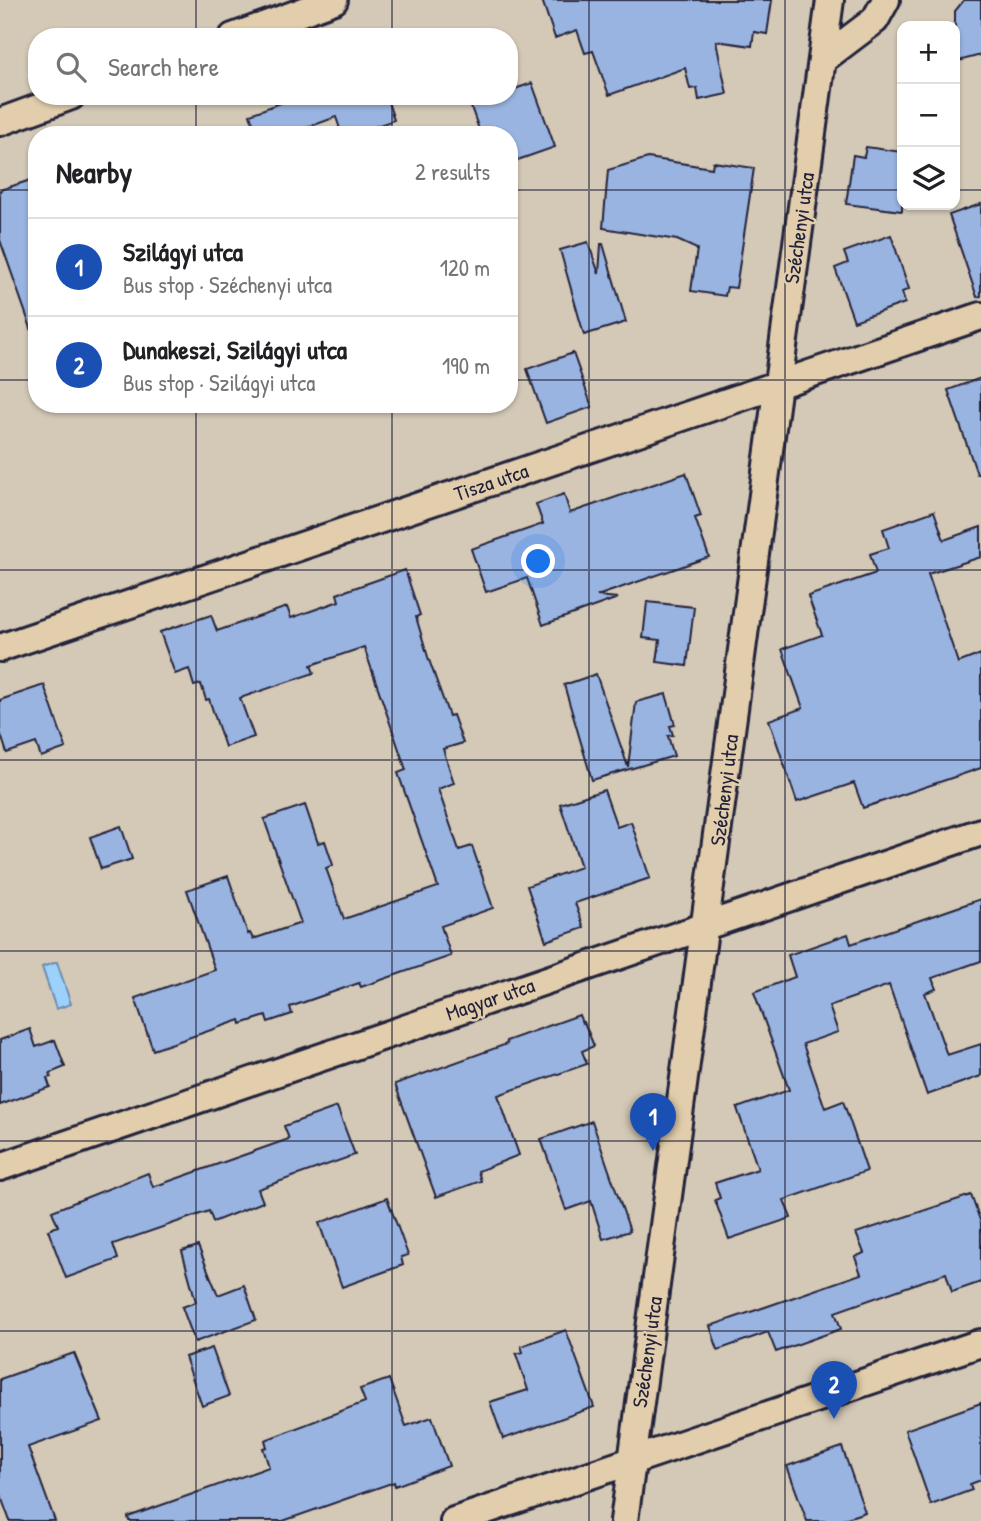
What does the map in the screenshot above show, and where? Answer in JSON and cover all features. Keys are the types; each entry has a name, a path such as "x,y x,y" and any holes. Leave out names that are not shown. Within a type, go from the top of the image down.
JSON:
{"street":[{"path":"258,28 334,0"},
{"name":"Széchenyi utca","path":"625,1521 830,0"},
{"path":"822,60 874,20 886,0"},
{"path":"0,122 46,105"},
{"name":"Tisza utca","path":"0,648 981,316"},
{"name":"Magyar utca","path":"0,1167 981,832"},
{"path":"454,1521 981,1343"}],"water":[{"path":"57,962 71,1004 56,1009 42,967"}],"building":[{"path":"542,0 772,0 767,34 754,32 752,46 716,41 727,94 699,100 697,88 690,89 685,68 609,95 593,51 585,53 577,30 555,38"},
{"path":"964,0 981,0 981,55 960,61 960,21 955,21 955,11"},
{"path":"532,83 555,147 518,160 518,126 478,126 470,105 518,105 518,88"},
{"path":"275,105 389,105 394,120 377,126 339,126 336,117 312,126 254,126 250,114"},
{"path":"866,147 897,151 897,210 902,211 846,204 853,155 864,157"},
{"path":"648,158 712,168 713,162 754,168 736,288 727,287 725,296 691,291 697,249 677,240 603,228 608,170"},
{"path":"28,181 28,320 0,240 0,190"},
{"path":"981,204 981,296 977,297 949,215"},
{"path":"891,235 909,289 902,292 905,303 854,321 835,268 848,263 844,252"},
{"path":"588,242 599,274 603,244 626,322 584,335 560,250"},
{"path":"573,353 592,407 546,423 527,369"},
{"path":"981,378 981,474 977,474 948,390"},
{"path":"686,473 701,516 695,518 709,557 597,596 618,598 543,625 527,578 486,592 471,549 543,524 536,504 564,494 570,513"},
{"path":"934,511 944,540 981,527 981,557 928,574 958,663 981,654 981,768 863,808 854,783 797,802 769,720 803,708 782,649 822,635 808,596 876,573 870,554 889,548 883,529"},
{"path":"405,570 420,615 416,617 428,657 449,716 453,715 463,743 443,749 454,783 438,789 459,850 472,846 493,908 441,926 451,956 361,987 359,983 290,1007 292,1014 268,1022 266,1016 241,1024 240,1020 153,1050 135,998 215,970 187,890 228,876 248,934 250,933 253,939 301,923 264,819 305,805 318,843 325,841 333,865 326,868 344,919 438,887 398,773 406,770 364,647 311,665 314,673 240,698 254,737 225,747 209,699 206,700 201,684 194,686 189,669 175,674 160,632 211,615 217,631 287,607 291,618 339,601 337,594"},
{"path":"647,602 694,607 687,666 657,662 660,640 643,638"},
{"path":"596,674 628,767 636,702 666,694 675,725 670,726 673,735 668,736 674,756 592,780 564,685"},
{"path":"44,685 66,748 41,757 36,743 7,753 0,732 0,700"},
{"path":"604,790 617,827 631,822 650,878 575,903 584,928 546,941 527,886 581,867 560,804"},
{"path":"121,826 132,859 101,869 90,837"},
{"path":"981,899 981,961 932,978 936,989 925,993 947,1055 981,1044 981,1076 927,1095 889,985 829,1006 838,1032 803,1044 825,1108 843,1101 867,1171 784,1200 791,1218 729,1239 715,1200 720,1198 715,1183 758,1169 737,1108 789,1090 754,992 795,977 788,955 848,934 851,944"},
{"path":"579,1015 594,1046 582,1051 587,1064 498,1095 519,1155 478,1171 481,1181 436,1197 395,1084"},
{"path":"30,1029 36,1047 55,1040 65,1067 50,1073 51,1077 47,1078 50,1087 0,1105 0,1040"},
{"path":"337,1107 355,1155 258,1189 263,1202 213,1222 209,1211 113,1244 118,1259 66,1278 48,1230 58,1226 52,1211 148,1173 153,1187 289,1139 284,1126"},
{"path":"592,1121 630,1231 603,1239 591,1201 566,1210 541,1139"},
{"path":"971,1195 981,1223 981,1282 952,1292 946,1273 835,1312 841,1329 776,1352 768,1332 718,1350 710,1326 861,1274 855,1257 864,1253 856,1233"},
{"path":"387,1198 408,1255 401,1257 403,1265 342,1287 319,1223"},
{"path":"198,1246 218,1295 244,1285 256,1320 195,1342 182,1307 196,1302 182,1251"},
{"path":"566,1330 594,1407 503,1439 490,1402 528,1390 516,1354 523,1352 521,1346"},
{"path":"212,1348 229,1396 202,1406 185,1357"},
{"path":"74,1353 102,1421 28,1447 55,1521 10,1521 0,1494 0,1379"},
{"path":"389,1379 406,1426 432,1417 449,1466 395,1486 394,1482 283,1521 129,1521 128,1517 269,1467 263,1448 267,1447 265,1440 365,1402 360,1389"},
{"path":"981,1403 981,1480 970,1484 972,1490 931,1505 905,1430"},
{"path":"842,1447 865,1512 838,1521 807,1521 787,1466"}],"place":[{"name":"Szilágyi utca","path":"653,1151"},
{"name":"Dunakeszi, Szilágyi utca","path":"834,1419"}]}
